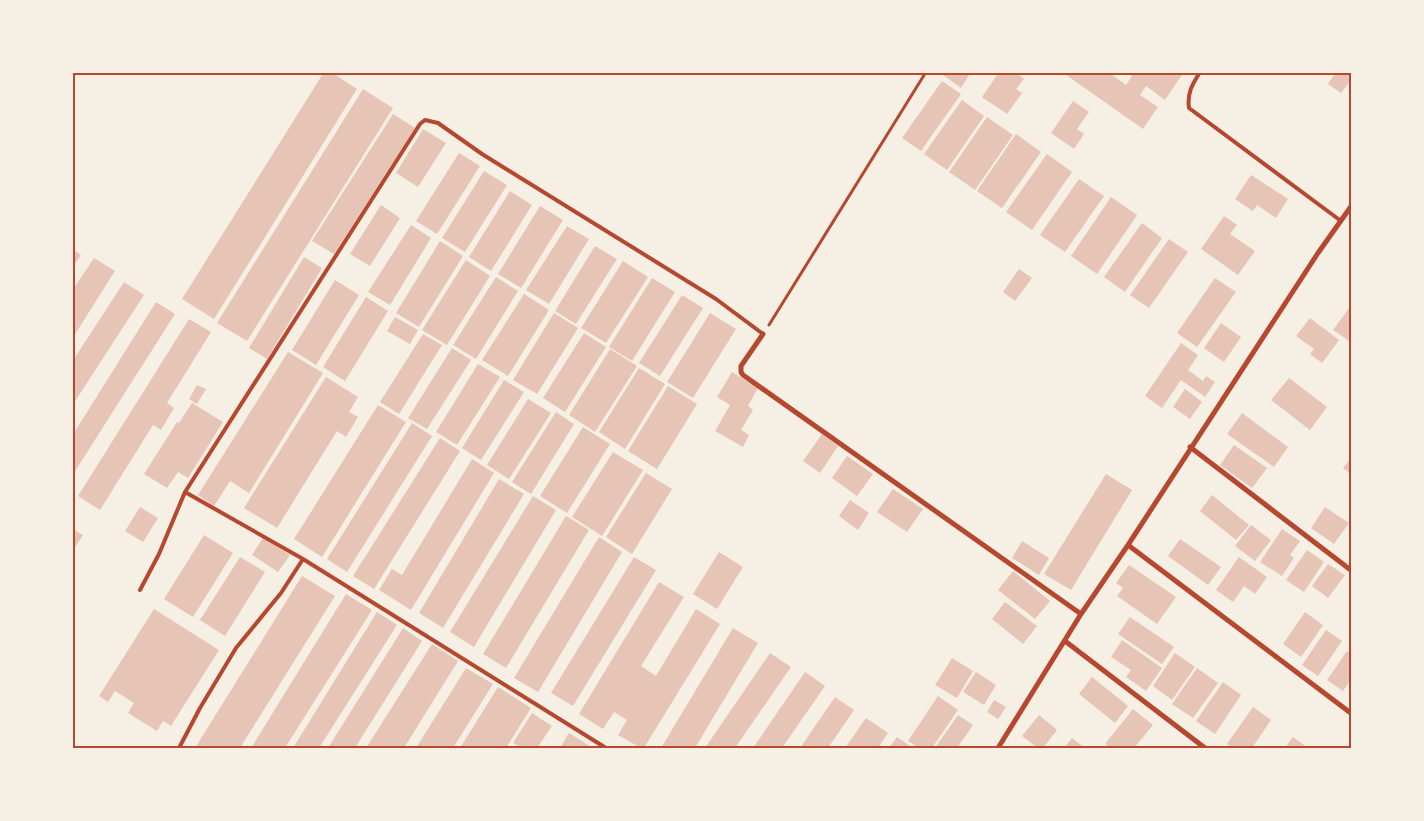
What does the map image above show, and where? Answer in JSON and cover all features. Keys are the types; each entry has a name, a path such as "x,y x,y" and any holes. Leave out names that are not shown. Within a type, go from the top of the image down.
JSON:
{"street":[{"path":"998,748 1081,614 1352,204"},
{"path":"763,334 742,366 741,372 743,374 1081,614"},
{"path":"1190,447 1352,571"},
{"path":"1128,545 1352,714"},
{"path":"1065,641 1205,748"}],"lane":[{"path":"1200,72 1190,89 1189,108 1341,221"},
{"path":"140,590 159,554 185,492 420,124 425,120 438,123 482,154 716,299 763,334"},
{"path":"185,492 303,559 606,748"},
{"path":"180,748 200,708 236,648 281,593 303,559"}],"path":[{"path":"763,334 926,72"}],"building":[{"path":"324,72 331,72 357,89 214,319 182,299"},
{"path":"939,72 971,72 961,88"},
{"path":"999,72 1015,72 1024,79 1016,89 1022,93 1007,114 982,97"},
{"path":"1062,72 1108,72 1126,85 1132,76 1127,72 1184,72 1165,100 1146,86 1140,95 1158,107 1143,129"},
{"path":"1336,72 1352,72 1352,79 1341,93 1328,84"},
{"path":"942,81 961,94 921,151 902,138"},
{"path":"363,89 393,108 247,341 217,323"},
{"path":"962,100 984,116 947,170 924,154"},
{"path":"1073,101 1089,112 1077,129 1084,134 1074,149 1051,133"},
{"path":"393,114 415,128 334,254 312,241"},
{"path":"987,117 1013,135 975,190 949,172"},
{"path":"423,129 446,143 418,187 396,173"},
{"path":"1016,134 1041,152 1002,208 977,191"},
{"path":"459,153 480,166 437,234 416,221"},
{"path":"1047,154 1072,172 1032,230 1006,212"},
{"path":"484,171 507,185 465,252 442,238"},
{"path":"1251,175 1288,199 1276,218 1257,205 1253,211 1235,199"},
{"path":"1079,179 1104,196 1065,252 1040,235"},
{"path":"510,191 532,205 491,271 469,257"},
{"path":"1111,197 1137,215 1097,274 1071,256"},
{"path":"381,205 400,218 370,266 350,254"},
{"path":"540,206 563,220 521,288 498,274"},
{"path":"1224,216 1237,225 1230,234 1255,251 1238,275 1201,249"},
{"path":"1142,223 1162,238 1125,292 1104,277"},
{"path":"411,225 431,238 390,305 368,292"},
{"path":"567,226 589,239 549,304 526,290"},
{"path":"1169,239 1188,252 1149,308 1130,295"},
{"path":"440,241 463,256 419,327 396,313"},
{"path":"595,246 617,259 576,324 555,311"},
{"path":"72,249 81,255 72,268"},
{"path":"304,257 322,268 267,359 249,348"},
{"path":"94,258 115,271 72,339 72,291"},
{"path":"466,260 490,276 447,345 422,330"},
{"path":"623,261 648,277 606,343 581,328"},
{"path":"1019,269 1032,278 1015,301 1003,292"},
{"path":"496,277 518,291 476,359 453,345"},
{"path":"652,278 675,292 632,361 609,347"},
{"path":"1215,278 1236,292 1197,347 1177,333"},
{"path":"335,280 359,295 316,365 292,350"},
{"path":"124,282 144,295 72,406 72,362"},
{"path":"524,294 549,310 508,376 482,360"},
{"path":"682,295 703,308 660,376 639,363"},
{"path":"366,297 388,311 345,381 323,367"},
{"path":"156,302 175,314 72,476 72,436"},
{"path":"1352,304 1352,343 1333,330"},
{"path":"554,313 578,328 537,394 513,380"},
{"path":"710,313 736,329 693,398 667,382"},
{"path":"395,317 418,330 410,344 387,331"},
{"path":"1310,318 1339,340 1322,363 1310,354 1314,349 1296,336"},
{"path":"189,319 211,332 167,403 174,408 161,430 153,425 100,510 78,496"},
{"path":"1221,323 1241,337 1224,362 1204,348"},
{"path":"584,333 606,347 565,412 543,398"},
{"path":"423,334 442,345 399,414 380,402"},
{"path":"1181,343 1198,355 1188,370 1203,381 1206,376 1215,382 1205,397 1181,380 1162,408 1145,396"},
{"path":"452,348 471,360 427,429 408,418"},
{"path":"610,349 637,366 595,432 569,415"},
{"path":"288,352 323,373 249,493 230,481 214,506 198,495"},
{"path":"478,364 500,377 457,445 436,432"},
{"path":"639,368 665,384 625,449 599,432"},
{"path":"732,372 758,388 748,406 753,410 741,430 749,435 743,447 715,431 730,405 717,397"},
{"path":"326,377 358,397 349,412 358,417 346,437 337,431 277,528 244,508"},
{"path":"1289,378 1327,407 1310,430 1271,400"},
{"path":"504,380 524,392 481,460 462,448"},
{"path":"197,385 206,389 197,404 189,399"},
{"path":"668,386 697,404 657,469 628,451"},
{"path":"1185,389 1202,402 1190,419 1173,407"},
{"path":"528,399 551,413 509,479 487,465"},
{"path":"192,403 223,422 188,478 178,472 167,488 144,474 177,422 179,423"},
{"path":"378,405 406,422 322,557 294,539"},
{"path":"556,412 574,424 531,494 512,482"},
{"path":"1242,413 1288,447 1274,467 1227,434"},
{"path":"412,423 432,436 347,572 327,559"},
{"path":"583,427 610,444 567,513 540,496"},
{"path":"822,434 838,446 820,473 803,461"},
{"path":"440,438 460,451 374,589 353,576"},
{"path":"1234,445 1267,468 1252,488 1220,465"},
{"path":"613,452 643,470 602,536 572,517"},
{"path":"847,456 873,474 857,496 832,478"},
{"path":"1352,457 1352,475 1343,468"},
{"path":"472,459 494,473 411,610 379,590 392,569 402,575"},
{"path":"646,473 672,489 632,554 606,537"},
{"path":"1106,474 1132,490 1071,590 1044,574"},
{"path":"499,479 524,494 443,628 419,613"},
{"path":"893,489 923,509 907,532 877,512"},
{"path":"1212,495 1249,525 1236,540 1200,511"},
{"path":"533,496 556,510 474,647 450,632"},
{"path":"850,500 869,513 858,530 839,516"},
{"path":"140,507 158,518 143,542 125,531"},
{"path":"1325,507 1349,523 1334,544 1311,528"},
{"path":"566,516 589,530 506,668 483,654"},
{"path":"1251,525 1271,540 1255,561 1235,546"},
{"path":"72,529 83,535 72,552"},
{"path":"1282,529 1300,541 1290,555 1294,558 1282,576 1260,562"},
{"path":"204,535 233,553 193,617 164,599"},
{"path":"599,537 622,552 538,692 514,678"},
{"path":"263,538 290,555 278,572 252,555"},
{"path":"1180,539 1221,567 1208,585 1168,556"},
{"path":"1022,541 1049,558 1039,575 1012,558"},
{"path":"1307,550 1324,562 1304,592 1286,580"},
{"path":"719,552 743,567 717,609 693,594"},
{"path":"240,557 265,572 225,636 200,620"},
{"path":"634,557 656,570 573,706 551,693"},
{"path":"1239,557 1267,577 1255,594 1244,586 1233,602 1216,590"},
{"path":"1328,564 1345,575 1328,598 1312,586"},
{"path":"1129,565 1176,597 1157,624 1117,596 1123,588 1116,583"},
{"path":"1013,571 1050,601 1035,619 998,590"},
{"path":"302,576 335,596 240,748 195,748"},
{"path":"659,582 684,597 641,666 656,676 696,609 720,624 644,748 641,748 618,735 627,720 614,712 603,729 579,714"},
{"path":"346,594 372,610 285,748 251,748"},
{"path":"1005,602 1037,626 1023,644 992,619"},
{"path":"154,609 219,650 171,726 163,721 157,731 128,713 134,703 115,691 108,702 99,696"},
{"path":"377,612 397,625 319,748 293,748"},
{"path":"1305,612 1323,625 1301,657 1283,644"},
{"path":"1130,617 1174,647 1162,664 1118,634"},
{"path":"403,628 422,641 355,748 328,748"},
{"path":"733,628 758,643 695,748 661,748"},
{"path":"1326,630 1342,641 1318,676 1302,665"},
{"path":"1122,640 1162,668 1146,691 1126,677 1131,670 1111,657"},
{"path":"432,644 458,661 404,748 366,748"},
{"path":"1347,651 1352,655 1352,678 1343,691 1327,680"},
{"path":"770,653 791,667 735,748 705,748"},
{"path":"1175,653 1195,667 1172,700 1153,686"},
{"path":"952,658 973,671 957,698 935,685"},
{"path":"466,668 493,684 453,748 416,748"},
{"path":"1197,668 1218,683 1193,718 1172,704"},
{"path":"805,672 825,686 782,748 753,748"},
{"path":"976,672 996,685 984,705 963,692"},
{"path":"1092,677 1128,706 1115,723 1079,694"},
{"path":"1223,682 1241,695 1215,734 1196,721"},
{"path":"498,687 531,708 506,748 460,748"},
{"path":"938,696 958,710 932,748 919,748 908,741"},
{"path":"835,697 854,710 828,748 800,748"},
{"path":"994,700 1006,707 998,719 987,712"},
{"path":"1253,707 1271,720 1252,748 1233,748 1227,744"},
{"path":"1133,709 1153,725 1134,748 1110,748 1105,744"},
{"path":"532,713 552,726 537,748 522,748 513,743"},
{"path":"958,715 973,725 957,748 935,748"},
{"path":"1039,715 1057,730 1043,748 1038,748 1022,736"},
{"path":"866,718 888,733 878,748 845,748"},
{"path":"569,733 593,748 560,748"},
{"path":"897,737 913,748 889,748"},
{"path":"1293,737 1308,748 1285,748"},
{"path":"1072,738 1085,748 1064,748"}]}
